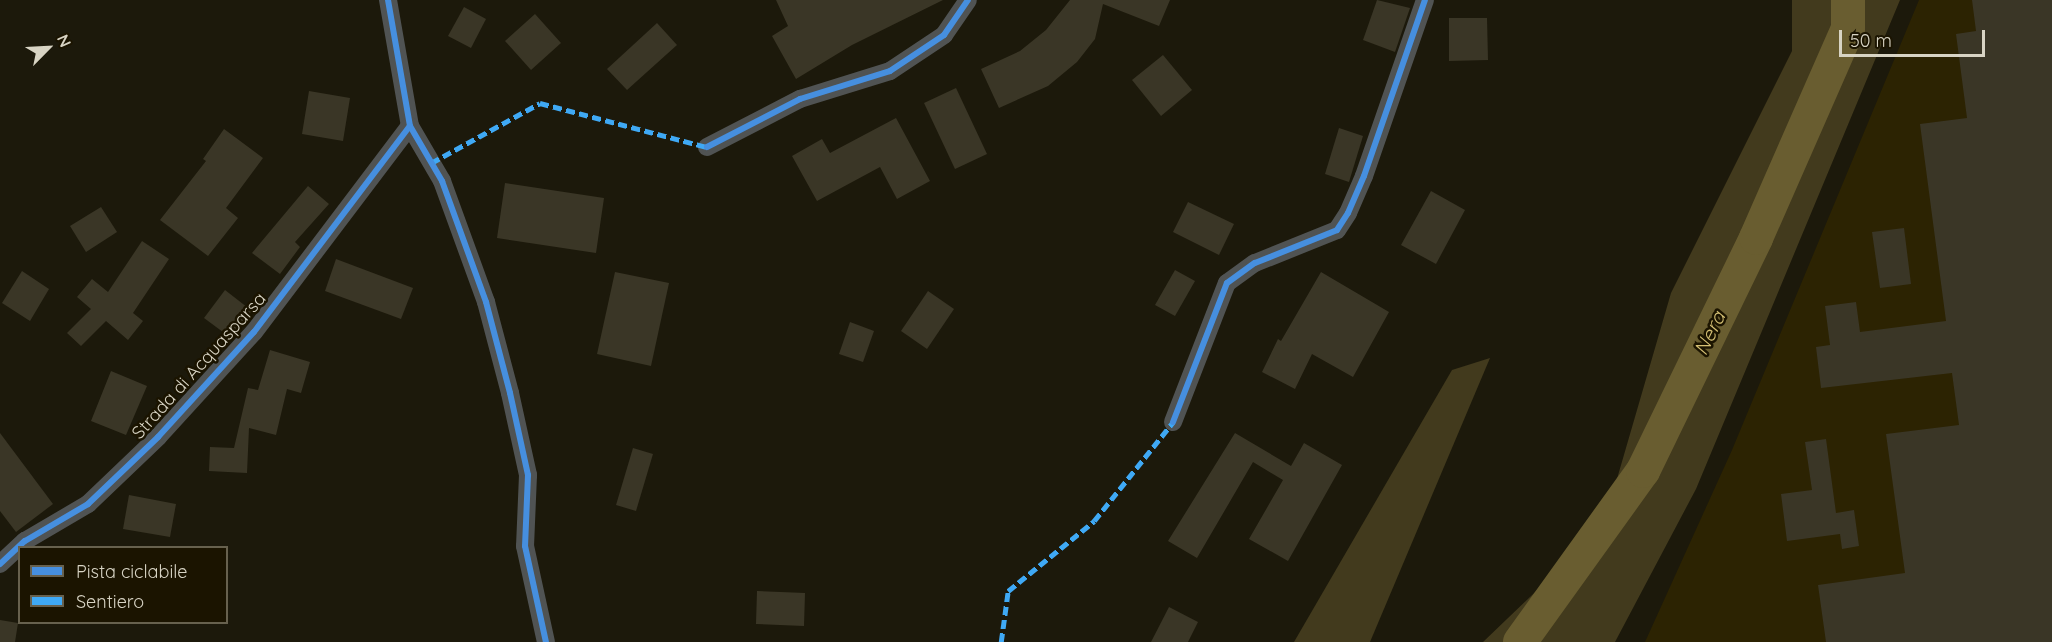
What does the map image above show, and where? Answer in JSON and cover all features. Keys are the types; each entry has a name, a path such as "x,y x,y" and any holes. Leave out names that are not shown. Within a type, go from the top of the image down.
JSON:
{"street":[{"path":"388,0 410,126 442,182 486,302 501,359 528,475 525,546 546,642"},
{"path":"706,147 800,99 890,71 944,35 968,0"},
{"path":"1173,422 1227,283 1255,263 1337,230 1348,213 1425,0"},
{"name":"Strada di Acquasparsa","path":"20,546 88,504 158,437 254,332 410,126"},
{"name":"Strada di Acquasparsa","path":"0,564 18,547"}],"shaded area":[{"path":"1792,0 1900,0 1696,489 1615,642 1483,642 1603,527 1671,293 1792,51"},
{"path":"1919,0 2052,0 2052,642 1645,642 1732,450"},
{"path":"1490,358 1370,642 1294,642 1452,370"}],"building":[{"path":"776,0 943,0 852,45 796,79 772,36 788,26"},
{"path":"1070,0 1170,0 1159,26 1103,4 1095,39 1077,62 1048,86 999,108 981,69 1020,51 1046,30"},
{"path":"1377,0 1410,8 1395,52 1363,40"},
{"path":"1972,0 2052,0 2052,642 1826,642 1818,585 1905,573 1886,434 1959,425 1952,373 1821,388 1816,347 1830,345 1825,306 1856,302 1860,332 1946,321 1920,124 1967,118 1956,34 1976,31"},
{"path":"464,7 486,19 471,48 448,36"},
{"path":"535,14 561,43 531,70 505,41"},
{"path":"1449,18 1487,18 1488,60 1449,61"},
{"path":"657,23 677,45 627,90 607,69"},
{"path":"1163,55 1192,90 1161,116 1132,80"},
{"path":"956,88 987,154 955,169 924,103"},
{"path":"309,91 350,98 343,141 302,134"},
{"path":"896,118 930,181 897,199 880,167 817,201 792,156 822,139 830,153"},
{"path":"1339,128 1363,136 1349,182 1325,174"},
{"path":"224,129 263,158 226,208 238,218 208,256 160,220 206,161 203,159"},
{"path":"505,183 604,198 596,253 497,238"},
{"path":"308,186 329,204 295,242 300,247 280,274 252,253"},
{"path":"1431,191 1465,210 1436,264 1401,245"},
{"path":"1188,202 1234,224 1219,255 1173,232"},
{"path":"101,207 117,232 86,252 70,226"},
{"path":"1904,228 1911,284 1880,288 1872,232"},
{"path":"142,241 169,259 133,313 143,321 128,340 106,321 81,346 67,333 91,309 77,297 92,279 108,292"},
{"path":"336,259 413,288 401,319 325,291"},
{"path":"1175,270 1195,281 1175,316 1155,305"},
{"path":"22,271 49,289 30,321 2,303"},
{"path":"615,272 669,283 651,366 597,354"},
{"path":"1321,272 1389,312 1353,377 1312,354 1295,389 1262,372 1278,339 1281,341"},
{"path":"225,290 252,311 231,338 204,318"},
{"path":"928,291 954,309 927,349 901,331"},
{"path":"850,322 874,331 863,362 839,354"},
{"path":"270,350 310,362 301,393 287,389 276,435 249,428 247,473 209,471 210,447 234,448 248,388 258,390"},
{"path":"111,371 147,386 126,435 91,421"},
{"path":"0,433 53,504 16,532 0,511"},
{"path":"1235,433 1291,466 1304,443 1342,465 1288,561 1249,539 1283,480 1253,462 1197,558 1168,541"},
{"path":"1826,439 1836,513 1854,510 1859,546 1842,549 1840,534 1787,541 1781,494 1812,490 1805,442"},
{"path":"633,448 653,454 636,511 616,505"},
{"path":"129,495 176,504 170,537 123,529"},
{"path":"757,591 805,593 804,626 756,624"},
{"path":"1169,607 1198,622 1188,642 1151,642"},
{"path":"0,620 18,623 15,642 0,642"}],"waterway":[{"name":"Nera","path":"1520,642 1643,471 1756,238 1848,28 1848,0"}],"marked path":[{"path":"431,163 540,103 707,147"},
{"path":"1001,642 1008,591 1094,521 1173,422"}],"cycle path":[{"path":"388,0 410,126 442,181 486,302 510,393 528,475 525,546 546,642"},
{"path":"707,147 800,99 890,71 944,35 968,0"},
{"path":"1173,422 1227,283 1255,263 1337,230 1348,213 1364,176 1425,0"},
{"path":"20,546 88,504 158,437 254,332 410,126"},
{"path":"0,564 18,547"}]}
